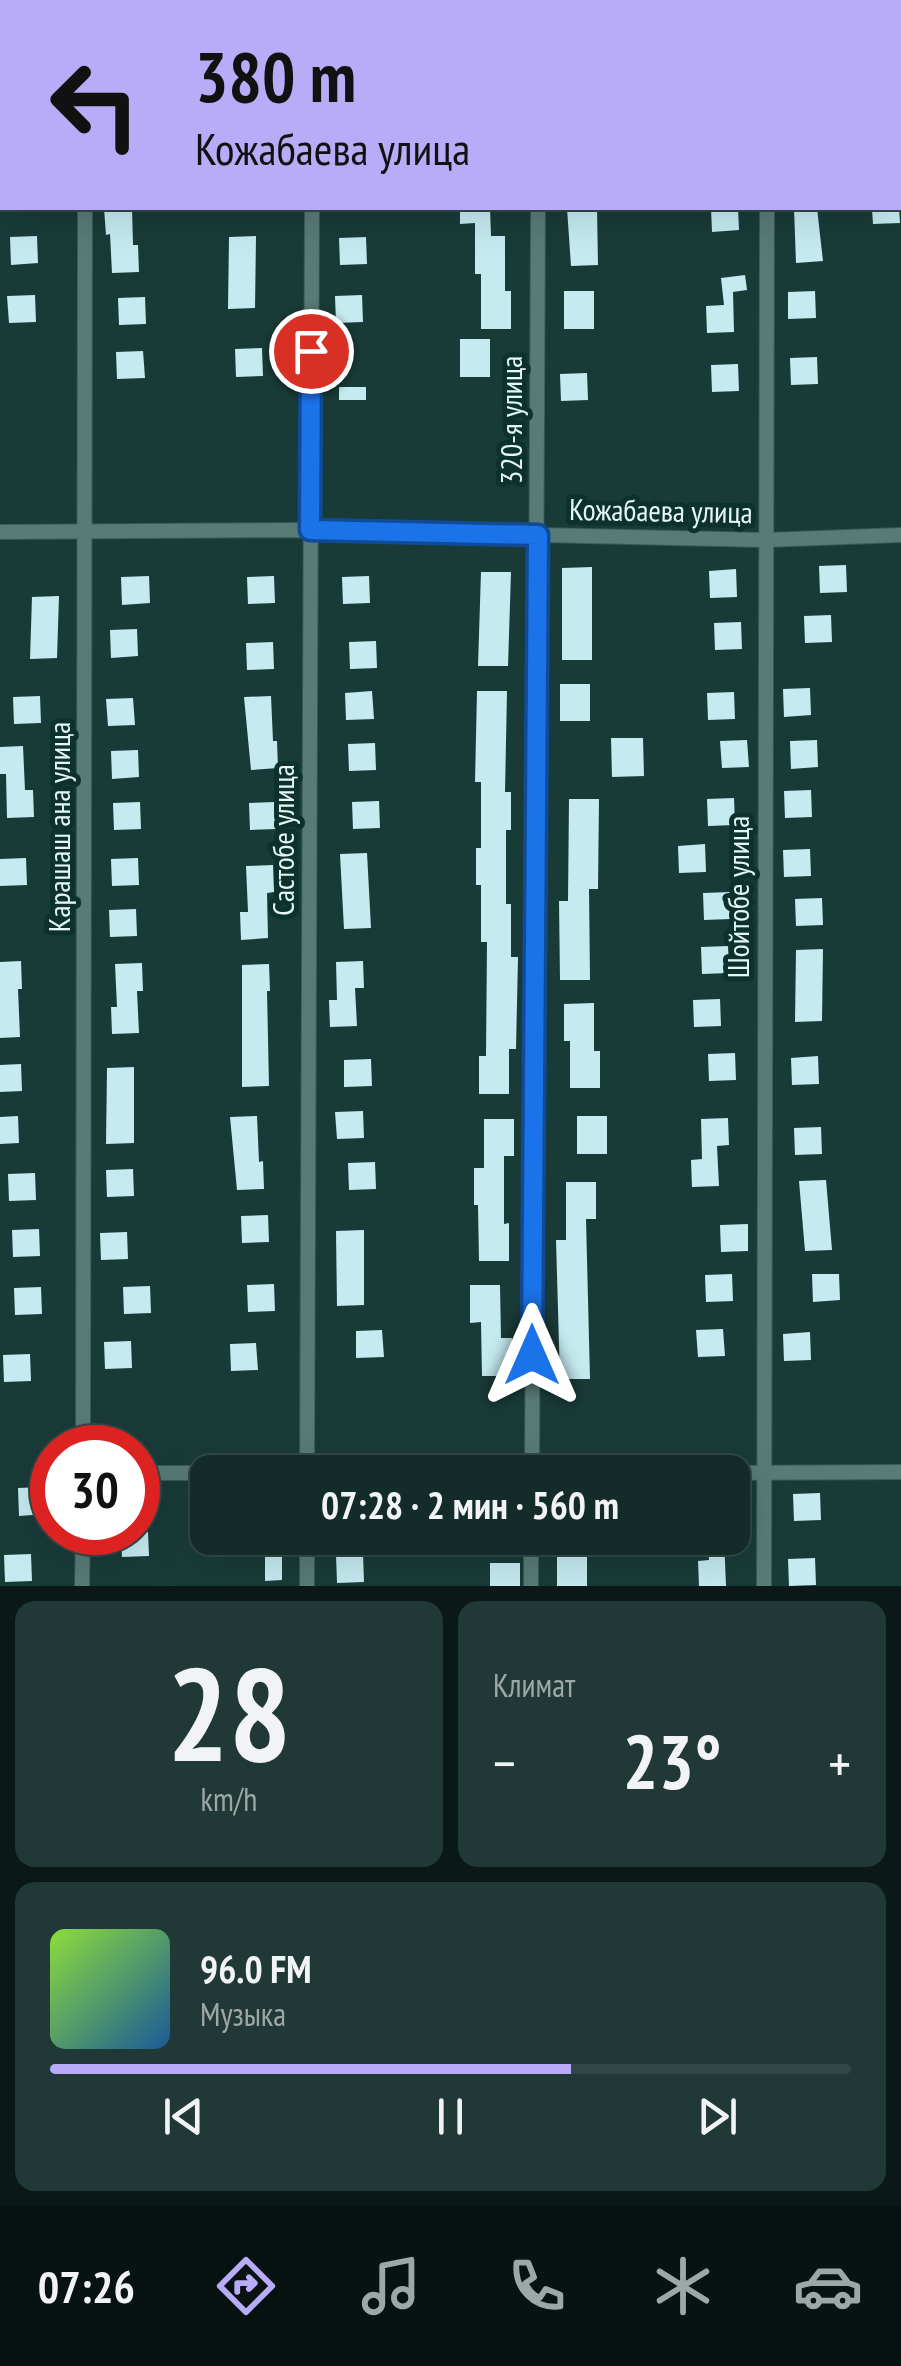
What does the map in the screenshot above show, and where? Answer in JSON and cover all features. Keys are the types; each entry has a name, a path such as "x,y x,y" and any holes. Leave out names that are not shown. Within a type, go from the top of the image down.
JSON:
{"street":[{"name":"Карашаш ана улица","path":"84,1425 85,210"},
{"name":"Састобе улица","path":"308,1455 312,210"},
{"name":"320-я улица","path":"532,1455 538,210"},
{"name":"Шойтобе улица","path":"764,1586 767,210"},
{"name":"Кожабаева улица","path":"0,532 310,530 765,540 901,535"},
{"path":"750,1473 901,1472"},
{"path":"160,1474 190,1473"},
{"path":"82,1586 83,1555"},
{"path":"307,1555 307,1586"},
{"path":"531,1555 531,1586"}],"building":[{"path":"104,210 132,210 139,272 112,273 110,234 106,235"},
{"path":"460,210 490,210 491,236 505,236 505,291 511,291 511,329 481,329 481,274 475,274 475,223 460,224"},
{"path":"567,210 597,210 598,265 571,266"},
{"path":"711,210 738,210 739,230 712,232"},
{"path":"794,210 817,210 823,261 796,263"},
{"path":"872,210 899,210 900,223 873,224"},
{"path":"37,236 38,263 11,265 10,237"},
{"path":"256,236 255,308 228,309 229,237"},
{"path":"366,237 367,264 340,265 339,238"},
{"path":"745,275 747,290 733,292 734,332 707,333 706,306 724,305 721,278"},
{"path":"564,291 594,291 594,329 564,329"},
{"path":"815,291 816,318 788,319 788,292"},
{"path":"35,295 36,322 9,323 7,296"},
{"path":"362,295 363,322 336,323 335,296"},
{"path":"145,297 146,324 119,325 118,298"},
{"path":"460,339 490,339 490,377 460,377"},
{"path":"262,348 263,376 236,377 235,349"},
{"path":"143,351 145,378 117,379 116,352"},
{"path":"817,357 818,384 791,385 790,358"},
{"path":"738,364 739,391 712,392 711,365"},
{"path":"587,373 588,400 561,401 560,374"},
{"path":"339,387 366,387 366,400 339,400"},
{"path":"846,565 847,592 820,593 819,566"},
{"path":"592,567 592,660 562,660 562,568"},
{"path":"736,569 737,597 710,598 709,571"},
{"path":"481,572 511,572 508,666 478,666"},
{"path":"149,576 150,603 122,605 121,577"},
{"path":"274,576 275,603 248,604 247,577"},
{"path":"369,576 370,603 343,604 342,577"},
{"path":"59,596 57,658 30,659 32,597"},
{"path":"831,615 832,642 805,643 804,616"},
{"path":"741,622 742,649 715,650 714,623"},
{"path":"137,629 138,656 111,658 110,630"},
{"path":"376,641 377,668 350,669 349,642"},
{"path":"273,642 274,669 247,670 246,643"},
{"path":"560,684 590,684 590,721 560,721"},
{"path":"810,688 811,715 784,717 783,689"},
{"path":"372,691 374,719 346,720 345,693"},
{"path":"477,691 507,691 505,792 511,792 511,830 506,830 506,904 511,904 511,957 518,957 516,1049 509,1049 509,1094 479,1094 479,1056 486,1056 487,942 481,942 481,885 476,885 476,848 481,848 481,782 475,782"},
{"path":"734,692 735,719 708,720 707,693"},
{"path":"40,696 41,723 14,724 13,697"},
{"path":"271,696 278,768 251,770 244,697"},
{"path":"133,698 135,725 108,726 106,699"},
{"path":"611,738 643,738 644,776 612,777"},
{"path":"747,740 749,767 722,768 720,741"},
{"path":"817,740 818,767 791,769 790,741"},
{"path":"375,743 376,770 349,771 348,744"},
{"path":"23,746 25,790 33,790 34,817 7,818 6,774 0,774 0,747"},
{"path":"138,750 139,777 112,779 111,751"},
{"path":"811,790 812,817 785,818 784,791"},
{"path":"734,798 735,825 708,826 707,799"},
{"path":"569,799 599,799 598,889 589,889 590,980 560,980 559,901 568,901"},
{"path":"379,801 380,828 353,829 352,802"},
{"path":"140,802 141,829 114,830 113,803"},
{"path":"276,802 277,829 250,830 249,803"},
{"path":"705,844 706,872 679,873 678,846"},
{"path":"810,849 811,876 784,877 783,850"},
{"path":"367,853 371,928 344,929 340,854"},
{"path":"26,858 27,885 0,886 0,859"},
{"path":"138,858 139,885 112,886 111,859"},
{"path":"273,865 274,892 267,893 268,938 241,940 240,912 248,912 246,866"},
{"path":"730,892 731,919 704,920 703,893"},
{"path":"822,898 823,925 796,926 795,899"},
{"path":"136,909 137,936 110,937 109,910"},
{"path":"728,946 729,973 702,974 701,947"},
{"path":"823,949 822,1021 795,1022 796,950"},
{"path":"21,961 20,1037 0,1038 0,962"},
{"path":"363,961 364,988 355,988 357,1026 330,1027 329,1000 337,1000 336,962"},
{"path":"142,963 143,991 137,991 139,1033 112,1034 111,1007 117,1007 115,964"},
{"path":"269,964 269,1086 242,1087 242,965"},
{"path":"720,999 721,1026 694,1027 693,1000"},
{"path":"594,1003 594,1051 600,1051 600,1088 570,1088 570,1041 564,1041 564,1004"},
{"path":"735,1053 736,1080 709,1081 708,1054"},
{"path":"818,1056 819,1084 792,1085 791,1058"},
{"path":"371,1059 372,1086 344,1087 344,1060"},
{"path":"21,1064 22,1091 0,1092 0,1065"},
{"path":"134,1067 134,1143 106,1144 107,1068"},
{"path":"363,1111 364,1138 337,1139 335,1112"},
{"path":"18,1116 19,1143 0,1144 0,1117"},
{"path":"257,1116 264,1189 237,1190 230,1117"},
{"path":"577,1116 607,1116 607,1154 577,1154"},
{"path":"728,1118 729,1145 717,1146 719,1186 692,1187 691,1160 702,1159 701,1119"},
{"path":"484,1119 514,1119 514,1156 504,1156 504,1224 509,1223 509,1261 479,1261 474,1168 484,1168"},
{"path":"821,1127 822,1154 795,1155 794,1128"},
{"path":"375,1162 376,1189 349,1190 348,1163"},
{"path":"133,1169 134,1196 107,1197 106,1170"},
{"path":"35,1173 36,1200 9,1201 8,1174"},
{"path":"826,1180 832,1250 805,1251 799,1181"},
{"path":"566,1182 596,1182 596,1219 586,1219 590,1379 560,1379 556,1240 566,1240"},
{"path":"268,1215 269,1242 242,1243 241,1216"},
{"path":"748,1224 748,1251 721,1252 720,1225"},
{"path":"39,1229 40,1256 13,1257 12,1230"},
{"path":"364,1230 364,1305 337,1306 336,1231"},
{"path":"127,1232 128,1259 101,1260 100,1233"},
{"path":"732,1274 733,1301 706,1302 705,1275"},
{"path":"812,1274 839,1274 840,1300 813,1302"},
{"path":"274,1284 275,1311 248,1312 247,1285"},
{"path":"470,1285 500,1285 501,1338 512,1338 512,1376 482,1376 481,1322 470,1323"},
{"path":"150,1286 151,1313 124,1314 123,1287"},
{"path":"41,1287 42,1314 15,1315 14,1288"},
{"path":"723,1329 725,1356 698,1357 696,1330"},
{"path":"382,1330 384,1357 356,1358 356,1331"},
{"path":"810,1332 811,1360 784,1361 783,1334"},
{"path":"131,1341 132,1368 105,1369 104,1342"},
{"path":"256,1343 258,1370 231,1371 230,1344"},
{"path":"30,1354 31,1381 4,1382 3,1355"},
{"path":"18,1488 30,1488 30,1515 19,1516"},
{"path":"820,1493 821,1520 794,1521 793,1494"},
{"path":"30,1554 32,1581 5,1582 4,1555"},
{"path":"336,1555 363,1555 364,1582 337,1583"},
{"path":"557,1555 587,1555 587,1586 557,1586"},
{"path":"709,1555 725,1555 726,1586 699,1586 698,1561 709,1560"},
{"path":"265,1557 282,1557 282,1580 265,1581"},
{"path":"815,1558 816,1585 789,1586 788,1559"},
{"path":"490,1563 520,1563 520,1586 490,1586"}],"route":[{"path":"311,351 310,530 538,535 532,1355"}]}
